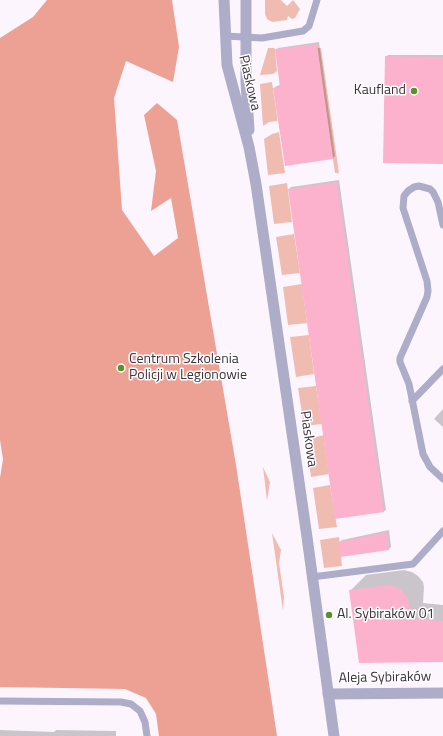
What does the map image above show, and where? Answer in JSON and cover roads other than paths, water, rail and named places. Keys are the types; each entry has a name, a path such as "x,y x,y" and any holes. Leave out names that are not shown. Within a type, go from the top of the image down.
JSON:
{"street":[{"name":"Piaskowa","path":"224,0 227,65 249,147 264,235 334,736"},
{"name":"Piaskowa","path":"246,0 249,147"},
{"name":"Aleja Sybiraków","path":"328,694 443,692"}],"lane":[{"path":"225,36 262,38 303,31 309,26 317,0"},
{"path":"443,225 438,202 434,192 430,189 419,186 408,191 404,196 403,208 428,285 427,298 400,358 401,366 409,384 423,454 430,467 443,479"},
{"path":"412,401 443,369"},
{"path":"312,577 413,564 443,531"},
{"path":"0,701 121,702 131,704 140,711 145,722 147,736"}],"place":[{"name":"Kaufland","path":"414,91"},
{"name":"Centrum Szkolenia Policji w Legionowie","path":"121,368"},
{"name":"Al. Sybiraków 01","path":"329,615"}]}
